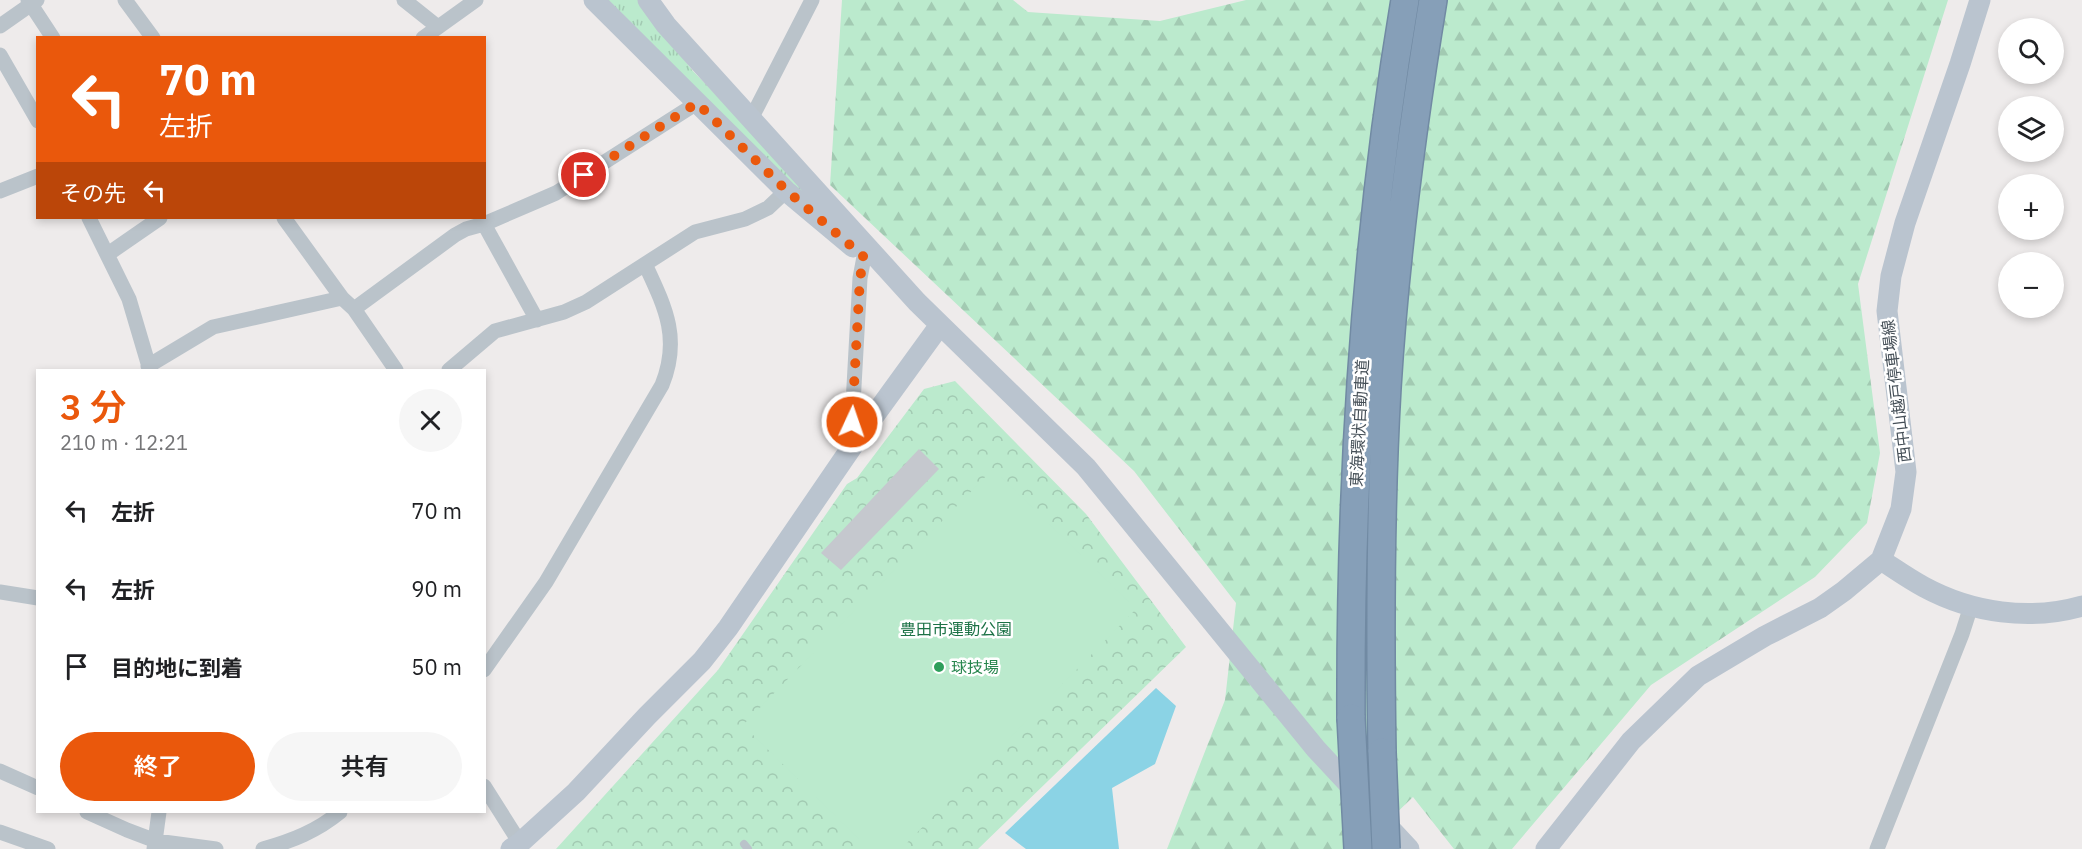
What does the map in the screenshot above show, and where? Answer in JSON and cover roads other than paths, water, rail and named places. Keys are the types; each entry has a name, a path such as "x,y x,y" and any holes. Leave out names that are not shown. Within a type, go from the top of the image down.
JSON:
{"highway":[{"name":"東海環状自動車道","path":"1358,849 1352,718 1351,629 1354,500 1365,312 1391,84 1405,0"},
{"name":"東海環状自動車道","path":"1386,849 1380,632 1387,388 1414,125 1433,0"}],"street":[{"path":"125,0 152,36"},
{"path":"404,0 438,27"},
{"path":"426,36 476,0"},
{"path":"594,0 786,190 917,302"},
{"path":"751,119 812,0"},
{"name":"西中山越戸停車場線","path":"1546,849 1631,741 1698,676 1764,636 1820,608 1881,560 1901,509 1906,472 1887,311 1892,276 1905,223 1980,0"},
{"path":"0,26 32,2 52,36"},
{"path":"656,3 666,25 917,302 1086,467 1316,749 1409,849"},
{"path":"0,56 36,119"},
{"path":"354,309 455,235 566,188 697,103"},
{"path":"0,190 36,177"},
{"path":"450,369 495,331 564,312 586,302 695,232 745,219 768,208 786,190"},
{"path":"90,219 129,299 149,368 213,327 342,297"},
{"path":"108,254 159,219"},
{"path":"285,219 342,297 354,309 395,369"},
{"path":"484,224 537,320"},
{"path":"858,438 852,422 860,278 864,257"},
{"path":"486,667 546,582 658,392 666,373 670,362 670,324 645,264"},
{"path":"486,790 518,847 576,792 702,661 728,628 858,438 940,325"},
{"path":"1881,560 1926,588 1971,606 2007,613 2040,614 2082,606"},
{"path":"0,592 36,598"},
{"path":"1877,849 1971,606"},
{"path":"0,771 36,787"},
{"path":"89,813 155,845 216,849"},
{"path":"155,845 159,813"},
{"path":"263,849 304,835 339,813"},
{"path":"0,832 48,849"}],"water":[{"path":"1156,688 1176,706 1155,764 1112,788 1119,849 1026,849 1005,833"}],"place":[{"name":"球技場","path":"939,667"}],"park label":[{"name":"豊田市運動公園","path":"956,629"}]}
